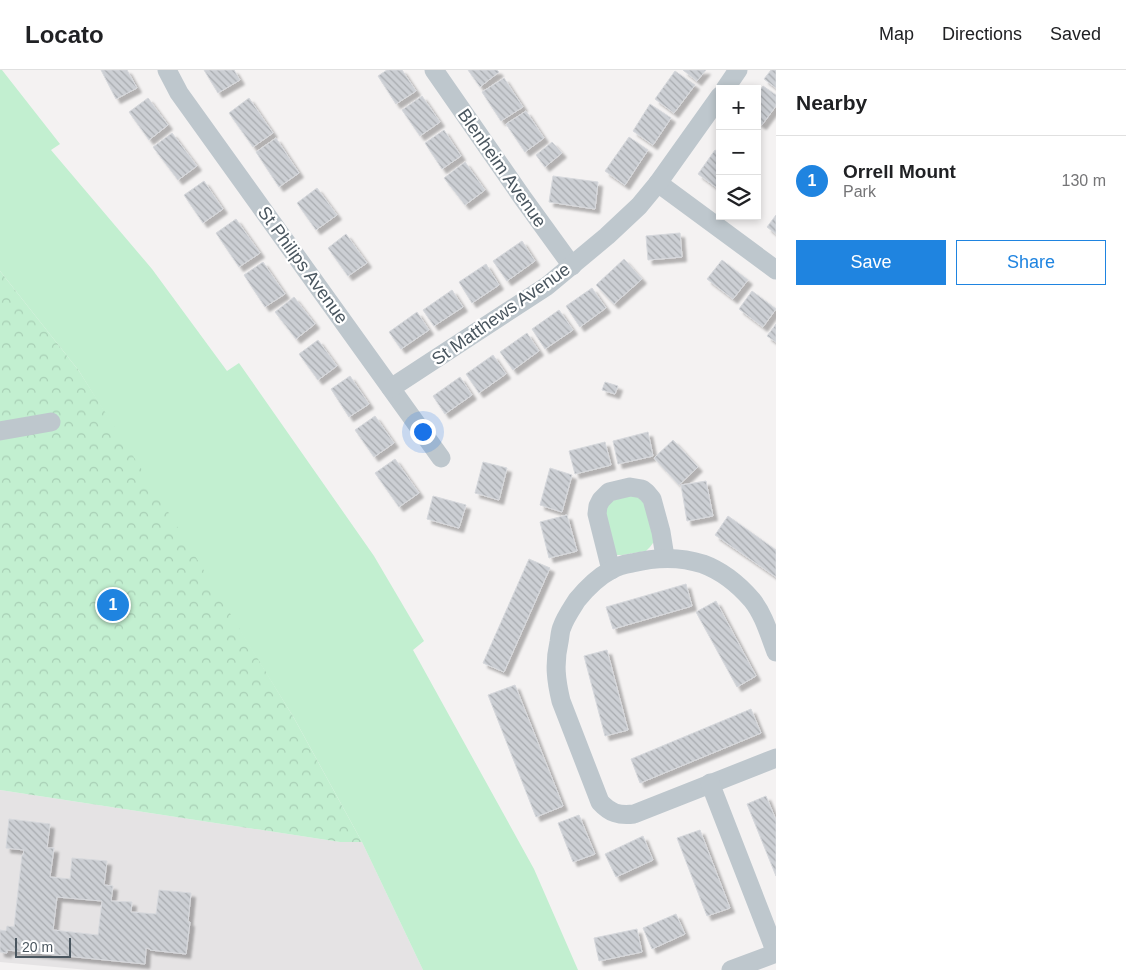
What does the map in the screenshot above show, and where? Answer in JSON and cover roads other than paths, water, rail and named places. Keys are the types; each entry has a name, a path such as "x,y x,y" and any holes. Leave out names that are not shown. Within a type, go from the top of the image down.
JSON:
{"street":[{"name":"St Philips Avenue","path":"167,70 178,93 441,458"},
{"name":"Blenheim Avenue","path":"434,70 572,266"},
{"path":"728,85 738,70"},
{"name":"St Matthews Avenue","path":"391,388 547,286 572,266 639,206 658,184 716,102"},
{"path":"658,184 776,270"},
{"path":"0,430 51,422"},
{"path":"611,570 597,514 601,500 609,492 630,487 642,489 647,493 652,500 665,557"},
{"path":"776,652 765,621 753,602 736,584 703,564 665,557 650,558 622,565 611,570 584,591 574,604 562,626 555,665 561,702 600,802 614,814 624,816 634,814 776,758"},
{"path":"710,783 776,953 731,970"}],"place":[{"name":"Orrell Mount","path":"113,605"}]}
